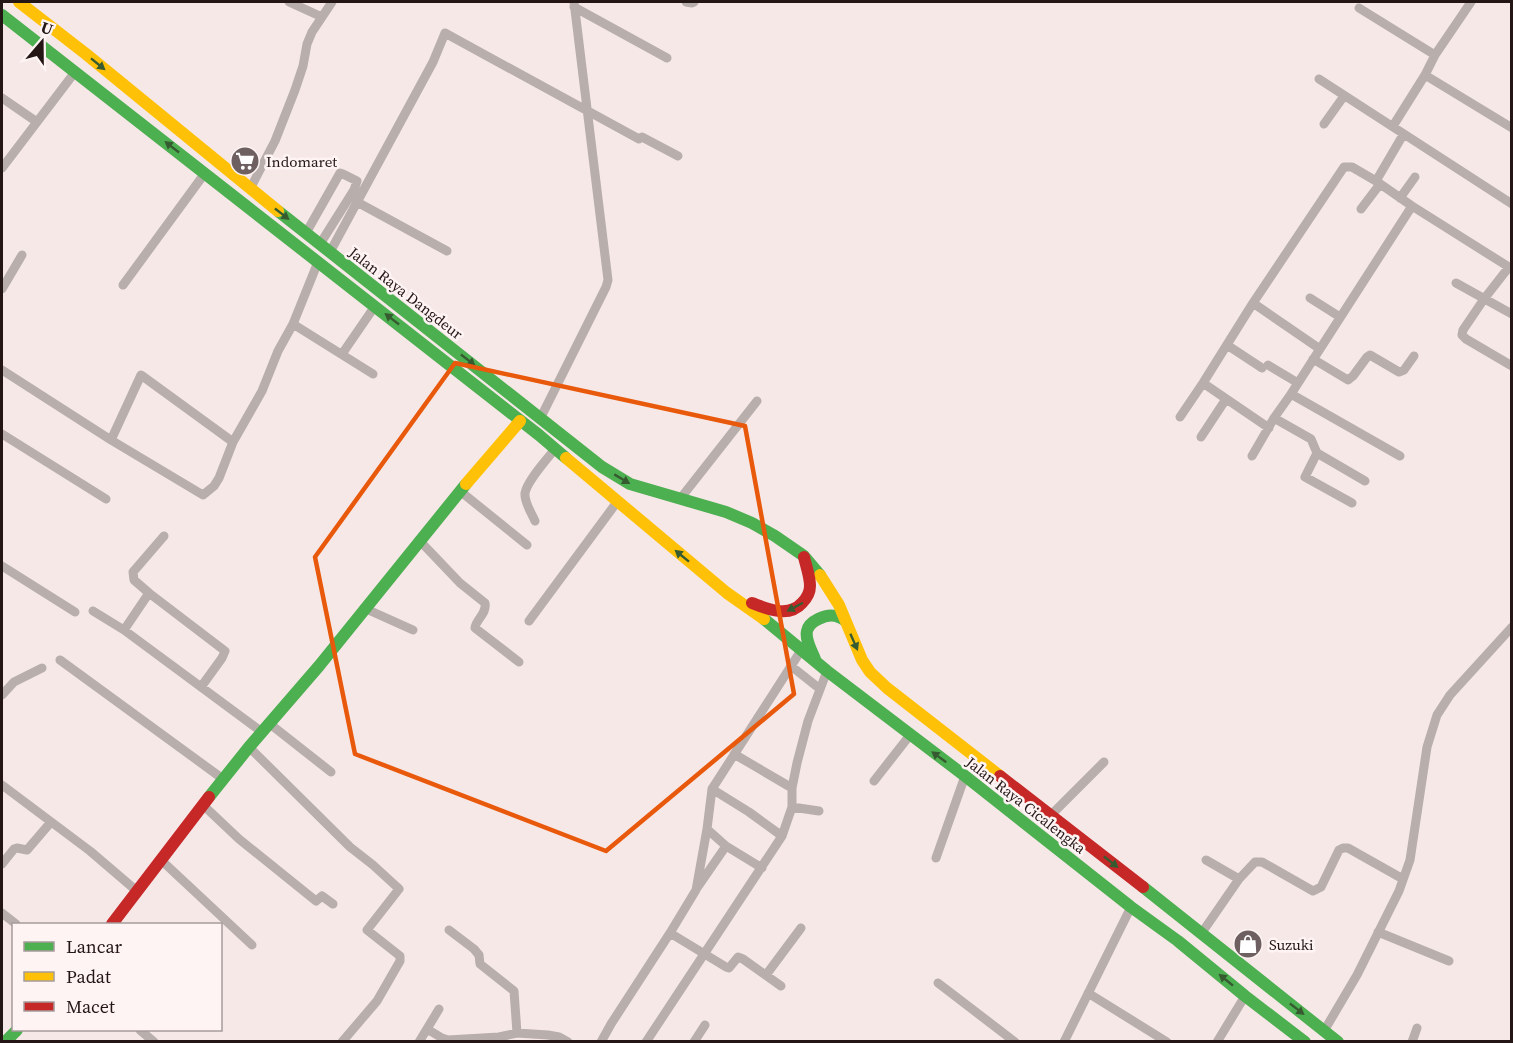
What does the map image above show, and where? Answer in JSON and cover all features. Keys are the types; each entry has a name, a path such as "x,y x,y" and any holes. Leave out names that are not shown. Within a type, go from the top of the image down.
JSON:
{"main road":[{"name":"Jalan Raya Dangdeur","path":"19,2 250,189 602,467 630,484 726,512 752,523 804,556"},
{"name":"Jalan Raya Dangdeur","path":"2,15 520,421 727,593"},
{"path":"113,923 223,779 520,421"},
{"path":"727,593 771,610 784,612 797,609 803,604 810,584 804,556"},
{"name":"Jalan Raya Cicalengka","path":"804,556 825,581 839,606 862,660 870,672 887,688 1338,1041"},
{"name":"Jalan Raya Cicalengka","path":"727,593 767,621 827,672 965,776 1304,1041"},
{"path":"816,662 807,639 810,625 822,618 834,616 844,620"}],"street":[{"path":"289,2 322,17"},
{"path":"250,189 274,141 298,82 312,32 332,2"},
{"path":"686,2 694,2"},
{"path":"1393,126 1435,55 1471,2"},
{"path":"574,4 667,58"},
{"path":"540,417 608,280 574,4"},
{"path":"1359,8 1435,55"},
{"path":"325,248 357,202 433,62 445,33 639,139 642,137 678,156"},
{"path":"2,168 75,72"},
{"path":"1425,75 1512,128"},
{"path":"1320,79 1512,204"},
{"path":"1324,124 1344,96"},
{"path":"2,98 37,122"},
{"path":"1361,209 1403,135"},
{"path":"1180,417 1344,167 1352,166 1510,268 1484,299 1462,335 1512,366"},
{"path":"123,285 205,173"},
{"path":"306,233 339,173 357,181 325,248"},
{"path":"1400,198 1415,177"},
{"path":"357,202 447,252"},
{"path":"1252,456 1274,418 1412,206"},
{"path":"2,289 22,255"},
{"path":"2,370 111,440 203,495 214,486 219,478 233,442 262,391 318,262"},
{"path":"1456,283 1512,314"},
{"path":"1310,298 1340,317"},
{"path":"1253,303 1320,349"},
{"path":"342,354 375,306"},
{"path":"293,324 373,374"},
{"path":"1227,345 1298,383"},
{"path":"1313,359 1348,380 1370,356 1399,372 1402,372 1414,356"},
{"path":"111,440 141,375 233,442"},
{"path":"1203,383 1269,428"},
{"path":"1291,394 1400,456"},
{"path":"1201,437 1226,399"},
{"path":"680,499 757,401"},
{"path":"1274,418 1311,439 1317,453 1365,481"},
{"path":"2,434 106,500"},
{"path":"535,521 525,493 532,478 555,449"},
{"path":"1317,453 1305,477 1352,503"},
{"path":"460,491 527,545"},
{"path":"529,621 616,502"},
{"path":"164,536 133,572 134,580 225,651 201,687"},
{"path":"419,540 460,583 485,603 485,609 475,628 519,662"},
{"path":"2,566 75,612"},
{"path":"124,630 149,593"},
{"path":"364,608 413,630"},
{"path":"93,611 124,630 201,687 331,772"},
{"path":"1324,1031 1357,975 1399,891 1410,860 1427,747 1437,715 1449,695 1512,627"},
{"path":"696,890 712,789 802,649"},
{"path":"60,660 223,779"},
{"path":"791,666 820,689"},
{"path":"2,695 14,682 42,668"},
{"path":"646,1041 782,836 792,807 796,763 808,721 827,672"},
{"path":"874,781 910,735"},
{"path":"250,748 350,847 374,865 399,889 367,930 400,956 400,961 377,1001 343,1041"},
{"path":"734,754 792,788"},
{"path":"1051,815 1104,762"},
{"path":"936,858 965,776"},
{"path":"2,785 90,851 138,892"},
{"path":"712,789 782,836"},
{"path":"203,805 239,838 316,901 322,896 333,904"},
{"path":"792,807 819,811"},
{"path":"2,864 14,849 27,850 51,822"},
{"path":"707,830 726,846 762,868"},
{"path":"601,1041 726,846"},
{"path":"1201,934 1239,879 1258,861 1313,891 1321,887 1339,850 1348,848 1403,879"},
{"path":"161,860 252,945"},
{"path":"1206,860 1239,879"},
{"path":"1064,1041 1131,907"},
{"path":"2,913 15,923"},
{"path":"766,975 801,928"},
{"path":"449,930 474,949 479,955 480,964 514,991 518,1033"},
{"path":"1378,932 1449,961"},
{"path":"670,933 729,968 740,957 781,986"},
{"path":"938,983 1016,1041"},
{"path":"1088,993 1167,1041"},
{"path":"1217,1041 1245,996"},
{"path":"419,1041 439,1010"},
{"path":"694,1041 705,1025"},
{"path":"1412,1041 1418,1028"},
{"path":"427,1029 448,1040 475,1040 518,1033 561,1040"},
{"path":"142,1031 154,1041"}],"highlighted area":[{"path":"455,363 745,426 794,694 606,851 355,754 315,557"}],"traffic: fast":[{"path":"2,15 566,458"},
{"path":"278,211 602,467 630,484 726,512 752,523 804,556 820,575"},
{"path":"209,797 319,666 466,484"},
{"path":"815,659 807,638 808,627 814,621 827,616 836,616 844,620"},
{"path":"764,619 827,671 1178,941 1305,1042"},
{"path":"1143,887 1338,1042"},
{"path":"5,1042 16,1031"}],"traffic: slow":[{"path":"19,2 278,211"},
{"path":"466,484 520,421"},
{"path":"566,458 727,593 764,619"},
{"path":"820,575 839,605 862,660 870,672 887,688 1000,776"}],"traffic: jam":[{"path":"752,603 778,611 797,608 808,595 810,586 804,557"},
{"path":"1000,776 1143,887"},
{"path":"113,923 209,797"}],"place":[{"name":"Indomaret","path":"245,161"},
{"name":"Suzuki","path":"1248,944"}]}
